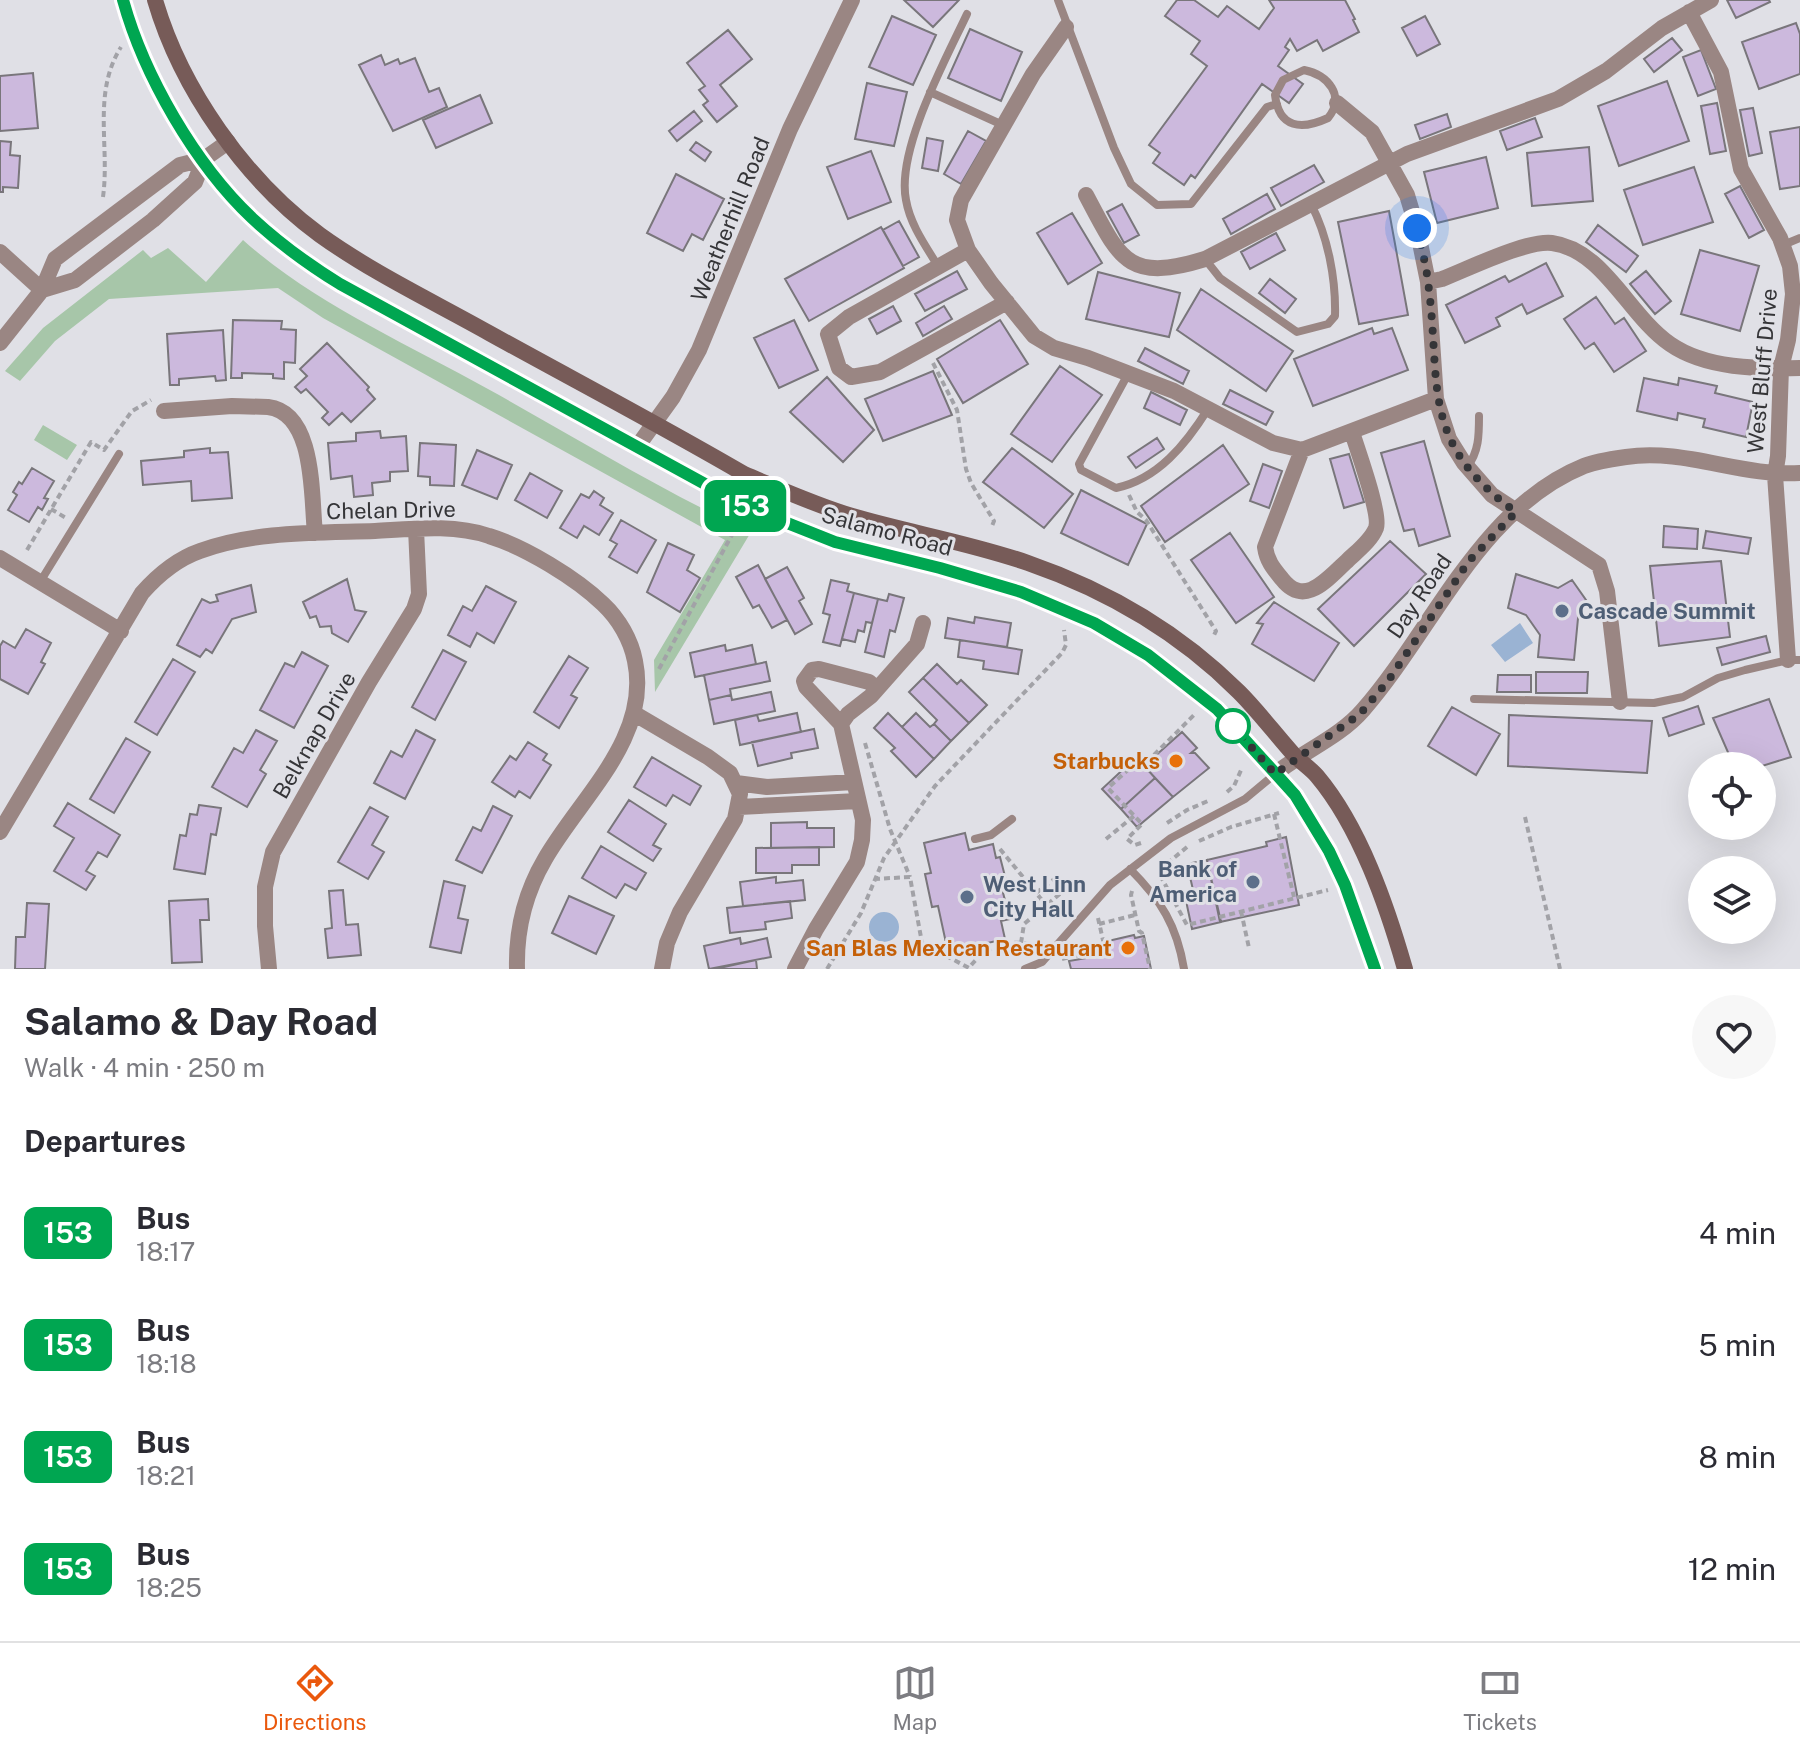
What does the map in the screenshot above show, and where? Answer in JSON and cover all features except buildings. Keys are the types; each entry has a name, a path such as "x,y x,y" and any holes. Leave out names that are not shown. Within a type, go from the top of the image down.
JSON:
{"main road":[{"name":"Salamo Road","path":"123,0 156,83 184,133 221,184 251,217 323,273 372,303 728,498 797,529 835,542 984,581 1056,605 1124,640 1175,674 1217,709 1295,795 1329,851 1355,909 1375,969"},
{"name":"Salamo Road","path":"155,0 172,46 193,89 228,142 288,209 335,246 744,474 852,516 1026,562 1109,597 1176,639 1254,708 1296,757 1317,776 1357,843 1380,892 1405,969"}],"street":[{"name":"Weatherhill Road","path":"637,447 673,397 699,350 784,143 852,0"},
{"path":"1086,195 1124,259 1135,265 1165,270 1205,259 1390,161 1558,99 1606,71 1662,28 1711,0"},
{"name":"West Bluff Drive","path":"1689,12 1721,72 1741,169 1790,266 1793,294 1788,340 1781,368 1775,475 1794,660"},
{"path":"1066,27 1033,74 961,200 957,220 968,250 1034,336 1174,391 1273,443 1302,450 1436,399"},
{"path":"1337,103 1372,132 1407,195 1428,282 1436,399 1449,439 1467,467 1492,495 1599,565 1607,591 1620,702"},
{"path":"0,343 42,290 55,259 180,165 204,159 228,142"},
{"path":"42,290 75,280 153,220 195,182 204,159"},
{"path":"1428,282 1529,245 1558,244 1588,257 1652,330 1688,355 1739,365 1800,368"},
{"path":"968,250 849,317 828,334 839,368 851,377 880,372 1007,302"},
{"path":"0,252 42,290"},
{"path":"162,404 268,407 287,417 305,441 315,533"},
{"path":"1302,450 1265,547 1267,560 1285,583 1292,590 1306,592 1322,584 1376,527 1376,513 1352,432"},
{"name":"Day Road","path":"1275,774 1360,714 1388,681 1469,561 1538,492 1585,466 1654,454 1775,475 1800,473"},
{"name":"Belknap Drive","path":"269,969 265,887 273,852 414,609 419,594 416,529"},
{"name":"Chelan Drive","path":"0,832 142,593 157,577 187,558 200,551 232,543 315,533 457,529 490,536 538,559 604,604 629,639 638,683 635,714 617,752 544,860 523,908 517,937 517,969"},
{"path":"0,558 121,631"},
{"path":"841,724 917,644 923,623"},
{"path":"795,969 857,862 863,820 841,724 804,681 819,669 869,682 877,689"},
{"path":"635,714 730,773 740,794 735,819 680,912 667,943 662,969"},
{"path":"736,783 767,787 854,782"},
{"path":"739,807 858,801"}],"lane":[{"path":"1058,0 1114,148 1131,184 1157,205 1191,204 1267,107 1277,104"},
{"path":"938,267 914,227 905,198 907,167 930,92 967,14"},
{"path":"1304,70 1323,77 1336,95 1337,103 1328,118 1301,127 1289,123 1281,115 1277,104 1275,95 1283,80 1304,70"},
{"path":"930,92 1005,126"},
{"path":"1205,259 1220,278 1297,332 1328,324 1335,316 1333,284 1323,227 1310,203"},
{"path":"1782,245 1800,238"},
{"path":"1128,374 1079,464 1081,470 1116,488 1126,486 1173,457 1190,438 1208,409"},
{"path":"1467,467 1477,449 1479,416"},
{"path":"40,582 119,454"},
{"path":"1474,699 1654,703 1683,697 1718,678 1794,660"},
{"path":"1025,969 1053,957 1085,911 1130,869 1171,838 1245,799 1275,774"},
{"path":"975,839 991,835 1012,819"},
{"path":"1130,869 1146,884 1169,915 1184,969"}],"path":[{"path":"103,197 107,154 103,97 122,46"},
{"path":"924,348 957,410 966,469 978,498 994,521 992,526"},
{"path":"27,550 91,442 104,450 132,411 162,404"},
{"path":"1126,486 1137,512 1146,520 1216,631 1213,637"},
{"path":"51,509 67,519"},
{"path":"659,669 740,520"},
{"path":"827,969 861,913 874,879 935,786 1065,648 1065,636 1056,605"},
{"path":"1144,841 1134,846 1127,839 1142,824 1108,788 1140,759 1145,764 1197,712"},
{"path":"862,734 895,844 910,877 922,943 969,968 978,956 992,947 1021,943 1034,945 1053,957 1105,949 1101,932"},
{"path":"1223,795 1234,786 1242,768"},
{"path":"1158,830 1187,810 1208,801"},
{"path":"1294,898 1277,813 1231,827 1186,848 1163,867 1159,877 1179,906 1187,925 1328,890"},
{"path":"1106,839 1134,816"},
{"path":"1525,817 1560,969"},
{"path":"1000,849 1046,905"},
{"path":"874,879 910,877"},
{"path":"1036,893 1057,877"},
{"path":"1021,943 1024,924 1061,893"},
{"path":"1131,895 1150,969"},
{"path":"1241,911 1249,948"},
{"path":"1099,924 1135,915"}],"green space":[{"path":"243,240 300,284 361,321 751,532 655,692 654,660 725,540 323,318 278,288 109,299 55,341 20,381 5,371 43,328 143,250 151,258 168,248 206,282"},
{"path":"43,425 77,445 67,460 34,440"}],"water":[{"path":"1520,623 1533,643 1505,662 1491,645"},
{"path":"884,912 895,916 899,927 895,938 884,942 873,938 869,927 873,916"}],"bus line":[{"name":"153","path":"123,0 144,59 167,104 221,184 251,217 278,240 340,284 747,507 835,542 940,568 1056,605 1094,623 1169,669 1217,709 1295,795 1329,851 1345,885 1375,969"}],"place":[{"name":"Cascade Summit","path":"1562,611"},
{"name":"Starbucks","path":"1176,761"},
{"name":"Bank of America","path":"1253,882"},
{"name":"West Linn City Hall","path":"967,897"},
{"name":"San Blas Mexican Restaurant","path":"1128,948"}],"route":[{"path":"1233,726 1275,774 1360,714 1388,681 1469,561 1516,512 1492,495 1464,463 1449,439 1436,399 1428,282 1417,228"}]}
